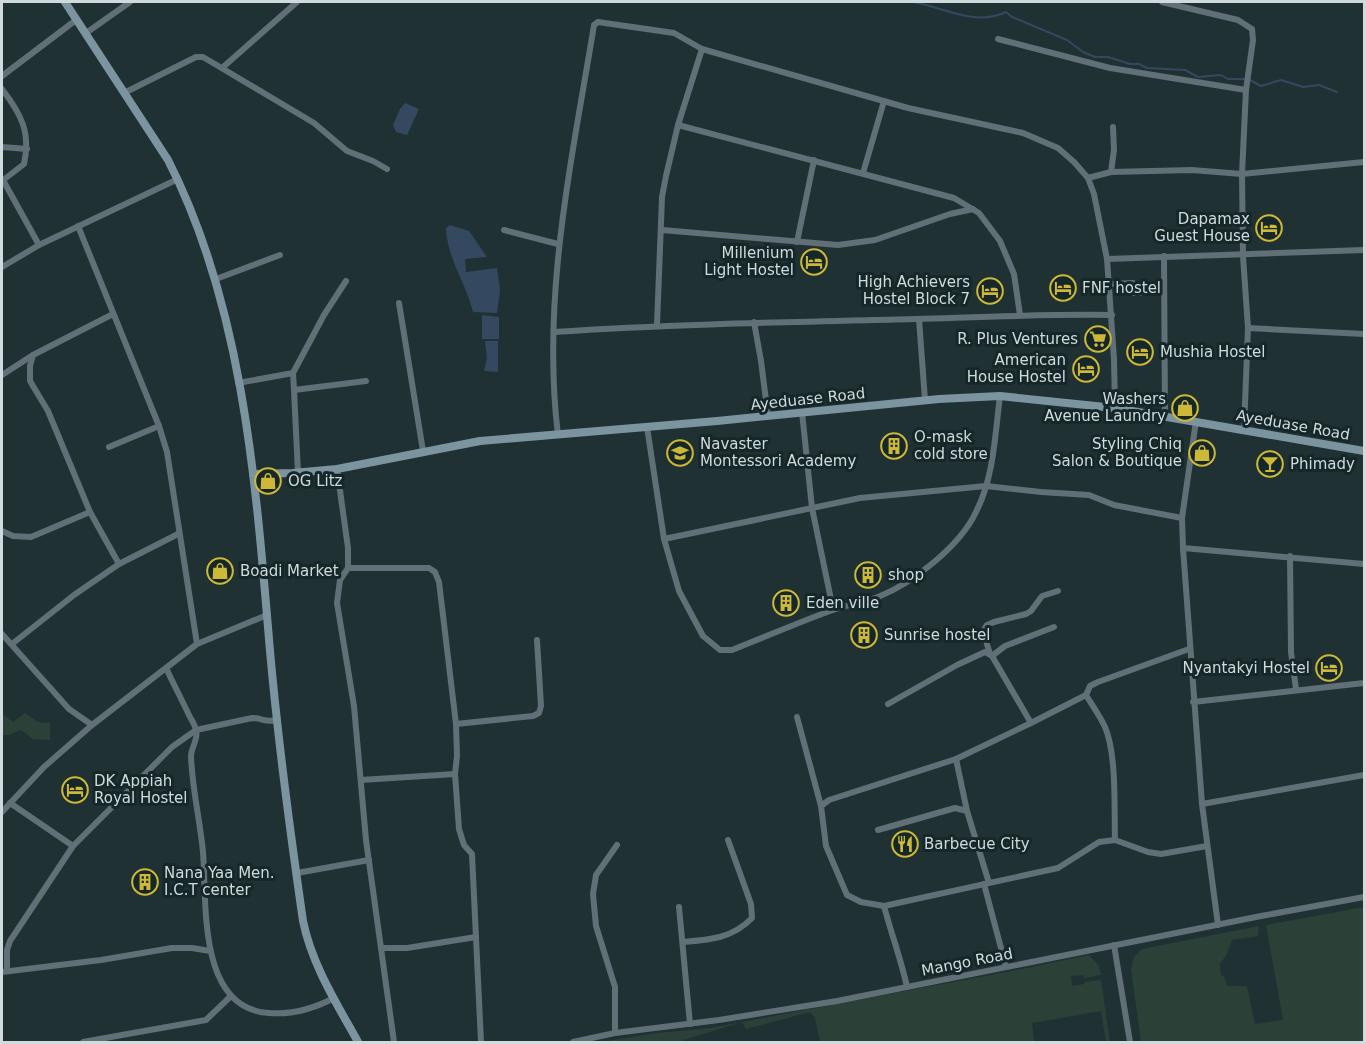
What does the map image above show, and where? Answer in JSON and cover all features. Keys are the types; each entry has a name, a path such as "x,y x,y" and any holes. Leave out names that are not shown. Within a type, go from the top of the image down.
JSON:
{"street":[{"path":"65,2 126,92 178,179 216,279 238,383 253,474 278,720 306,938 316,963 358,1042"},
{"path":"86,33 130,2"},
{"path":"222,68 297,2"},
{"path":"1161,2 1238,20 1252,29 1242,174 1243,256 1248,328 1244,429"},
{"path":"2,76 76,20"},
{"path":"558,435 553,382 558,244 596,23 674,33 702,49 884,101 1023,133 1058,148 1088,178 1098,211 1110,284 1114,408"},
{"path":"998,39 1110,68 1246,90"},
{"path":"657,325 666,176 678,125 702,49"},
{"path":"126,92 196,57 203,57 314,123 347,151 373,161 387,170"},
{"path":"2,89 21,117 27,149 24,164 2,180 39,245"},
{"path":"863,173 884,101"},
{"path":"678,125 954,198 973,208 1000,241 1014,274 1020,315"},
{"path":"1111,172 1114,150 1113,127"},
{"path":"2,147 27,149"},
{"path":"796,242 814,160"},
{"path":"1088,178 1111,172 1191,170 1242,174 1365,162"},
{"path":"2,267 39,245 178,179"},
{"path":"662,230 832,245 868,241 973,208"},
{"path":"78,226 159,426 167,452 196,644"},
{"path":"504,230 558,244"},
{"path":"1107,259 1365,250"},
{"path":"216,279 280,255"},
{"path":"1164,256 1165,417"},
{"path":"298,473 293,373 316,329 346,280"},
{"path":"1110,284 1133,283 1134,293 1140,293"},
{"path":"399,303 423,451"},
{"path":"2,375 33,355 113,314"},
{"path":"554,332 657,325 754,322 1112,315"},
{"path":"919,319 924,400"},
{"path":"754,322 768,416"},
{"path":"1248,328 1365,334"},
{"path":"33,355 30,381 48,411 90,512 119,564"},
{"path":"238,383 293,373"},
{"path":"294,390 366,381"},
{"path":"647,427 664,539 679,591 703,636 720,650 732,650 833,609 865,602 894,590 954,544 969,525 986,486 1000,396"},
{"name":"Ayeduase Road","path":"253,474 337,469 480,441 924,400 1000,396 1114,408 1365,451"},
{"path":"802,412 812,508 833,609"},
{"path":"1196,421 1182,518 1183,548 1202,804 1218,925"},
{"path":"109,447 159,426"},
{"path":"337,469 346,526 348,568 340,580 338,603 354,706 369,860 383,948 394,1042"},
{"path":"664,539 860,498 986,486 1089,495 1114,505 1182,518"},
{"path":"2,531 14,537 31,537 90,512"},
{"path":"12,644 74,595 119,564 178,534"},
{"path":"1183,548 1365,564"},
{"path":"1290,556 1291,652 1296,689"},
{"path":"348,568 429,567 435,572 442,593 456,724 455,774 459,829 464,844 472,854 481,1042"},
{"path":"1031,723 991,655 983,631 987,625 1026,614 1042,596 1058,591"},
{"path":"2,812 44,767 92,725 196,644 267,615"},
{"path":"991,655 1005,646 1054,627"},
{"path":"2,634 69,708 92,725"},
{"path":"456,724 533,716 539,713 541,706 537,640"},
{"path":"821,806 829,800 956,759 1086,694 1090,686 1098,682 1189,649"},
{"path":"888,704 982,652 991,655"},
{"path":"166,668 196,730 191,756 203,849 210,951 215,970 231,996 246,1008 259,1012 294,1012 315,1008 334,998"},
{"path":"1193,702 1365,682"},
{"path":"1086,694 1105,727 1108,737 1115,840"},
{"path":"797,717 821,806 826,846 847,895 861,902 884,906 1058,868 1099,842 1115,840 1148,852 1161,854 1207,846"},
{"path":"210,951 172,948 133,956 4,972 7,950 14,932 73,846 182,738 196,730 252,718 259,718 267,722 278,720"},
{"path":"956,759 1006,967"},
{"path":"361,780 455,774"},
{"path":"1202,804 1365,775"},
{"path":"10,803 73,846"},
{"path":"878,830 955,808 967,811"},
{"path":"683,942 714,939 734,933 752,918 748,895 728,840"},
{"path":"615,1033 615,987 596,926 593,894 596,875 617,846"},
{"path":"297,873 369,860"},
{"name":"Mango Road","path":"573,1042 615,1033 837,1001 1365,897"},
{"path":"884,906 907,987"},
{"path":"679,907 690,1024"},
{"path":"383,948 407,948 476,937"},
{"path":"1114,945 1130,1042"},
{"path":"83,1042 206,1020 231,996"}],"green space":[{"path":"25,713 38,722 50,723 50,740 33,739 21,730 2,735 2,714 13,722"},
{"path":"1364,907 1364,1042 1141,1042 1131,969 1134,957 1142,949 1259,926 1258,936 1232,940 1226,956 1220,963 1221,975 1224,976 1227,986 1247,986 1255,1024 1283,1020 1266,925"},
{"path":"1089,955 1099,966 1101,975 1084,978 1083,975 1071,976 1072,986 1101,980 1110,1042 1106,1042 1101,1011 1032,1023 1034,1042 820,1042 815,1018 810,1012 746,1029 742,1022 677,1042 600,1042 710,1028"}],"water":[{"path":"405,103 419,109 407,135 396,132 393,125"},
{"path":"450,225 469,231 487,257 465,259 466,272 497,268 500,290 497,313 473,312 447,239 446,228"},
{"path":"482,315 499,317 499,339 482,339"},
{"path":"485,341 498,341 498,372 484,371 487,358"}],"waterway":[{"path":"913,2 971,17 994,16 1006,12 1012,17 1067,40 1083,52 1095,57 1108,57 1147,68 1185,70 1198,77 1221,75 1228,79 1245,79"},
{"path":"1250,80 1261,86 1281,80 1303,87 1319,85 1337,92"}],"place":[{"name":"Dapamax Guest House","path":"1269,228"},
{"name":"Millenium Light Hostel","path":"814,262"},
{"name":"FNF hostel","path":"1063,288"},
{"name":"High Achievers Hostel Block 7","path":"990,291"},
{"name":"R. Plus Ventures","path":"1098,339"},
{"name":"Mushia Hostel","path":"1140,352"},
{"name":"American House Hostel","path":"1086,369"},
{"name":"Washers Avenue Laundry","path":"1185,408"},
{"name":"O-mask cold store","path":"894,446"},
{"name":"Navaster Montessori Academy","path":"680,453"},
{"name":"Styling Chiq Salon & Boutique","path":"1202,453"},
{"name":"Phimady","path":"1270,464"},
{"name":"OG Litz","path":"268,481"},
{"name":"Boadi Market","path":"220,571"},
{"name":"shop","path":"868,575"},
{"name":"Eden ville","path":"786,603"},
{"name":"Sunrise hostel","path":"864,635"},
{"name":"Nyantakyi Hostel","path":"1329,668"},
{"name":"DK Appiah Royal Hostel","path":"75,790"},
{"name":"Barbecue City","path":"905,844"},
{"name":"Nana Yaa Men. I.C.T center","path":"145,882"}]}
